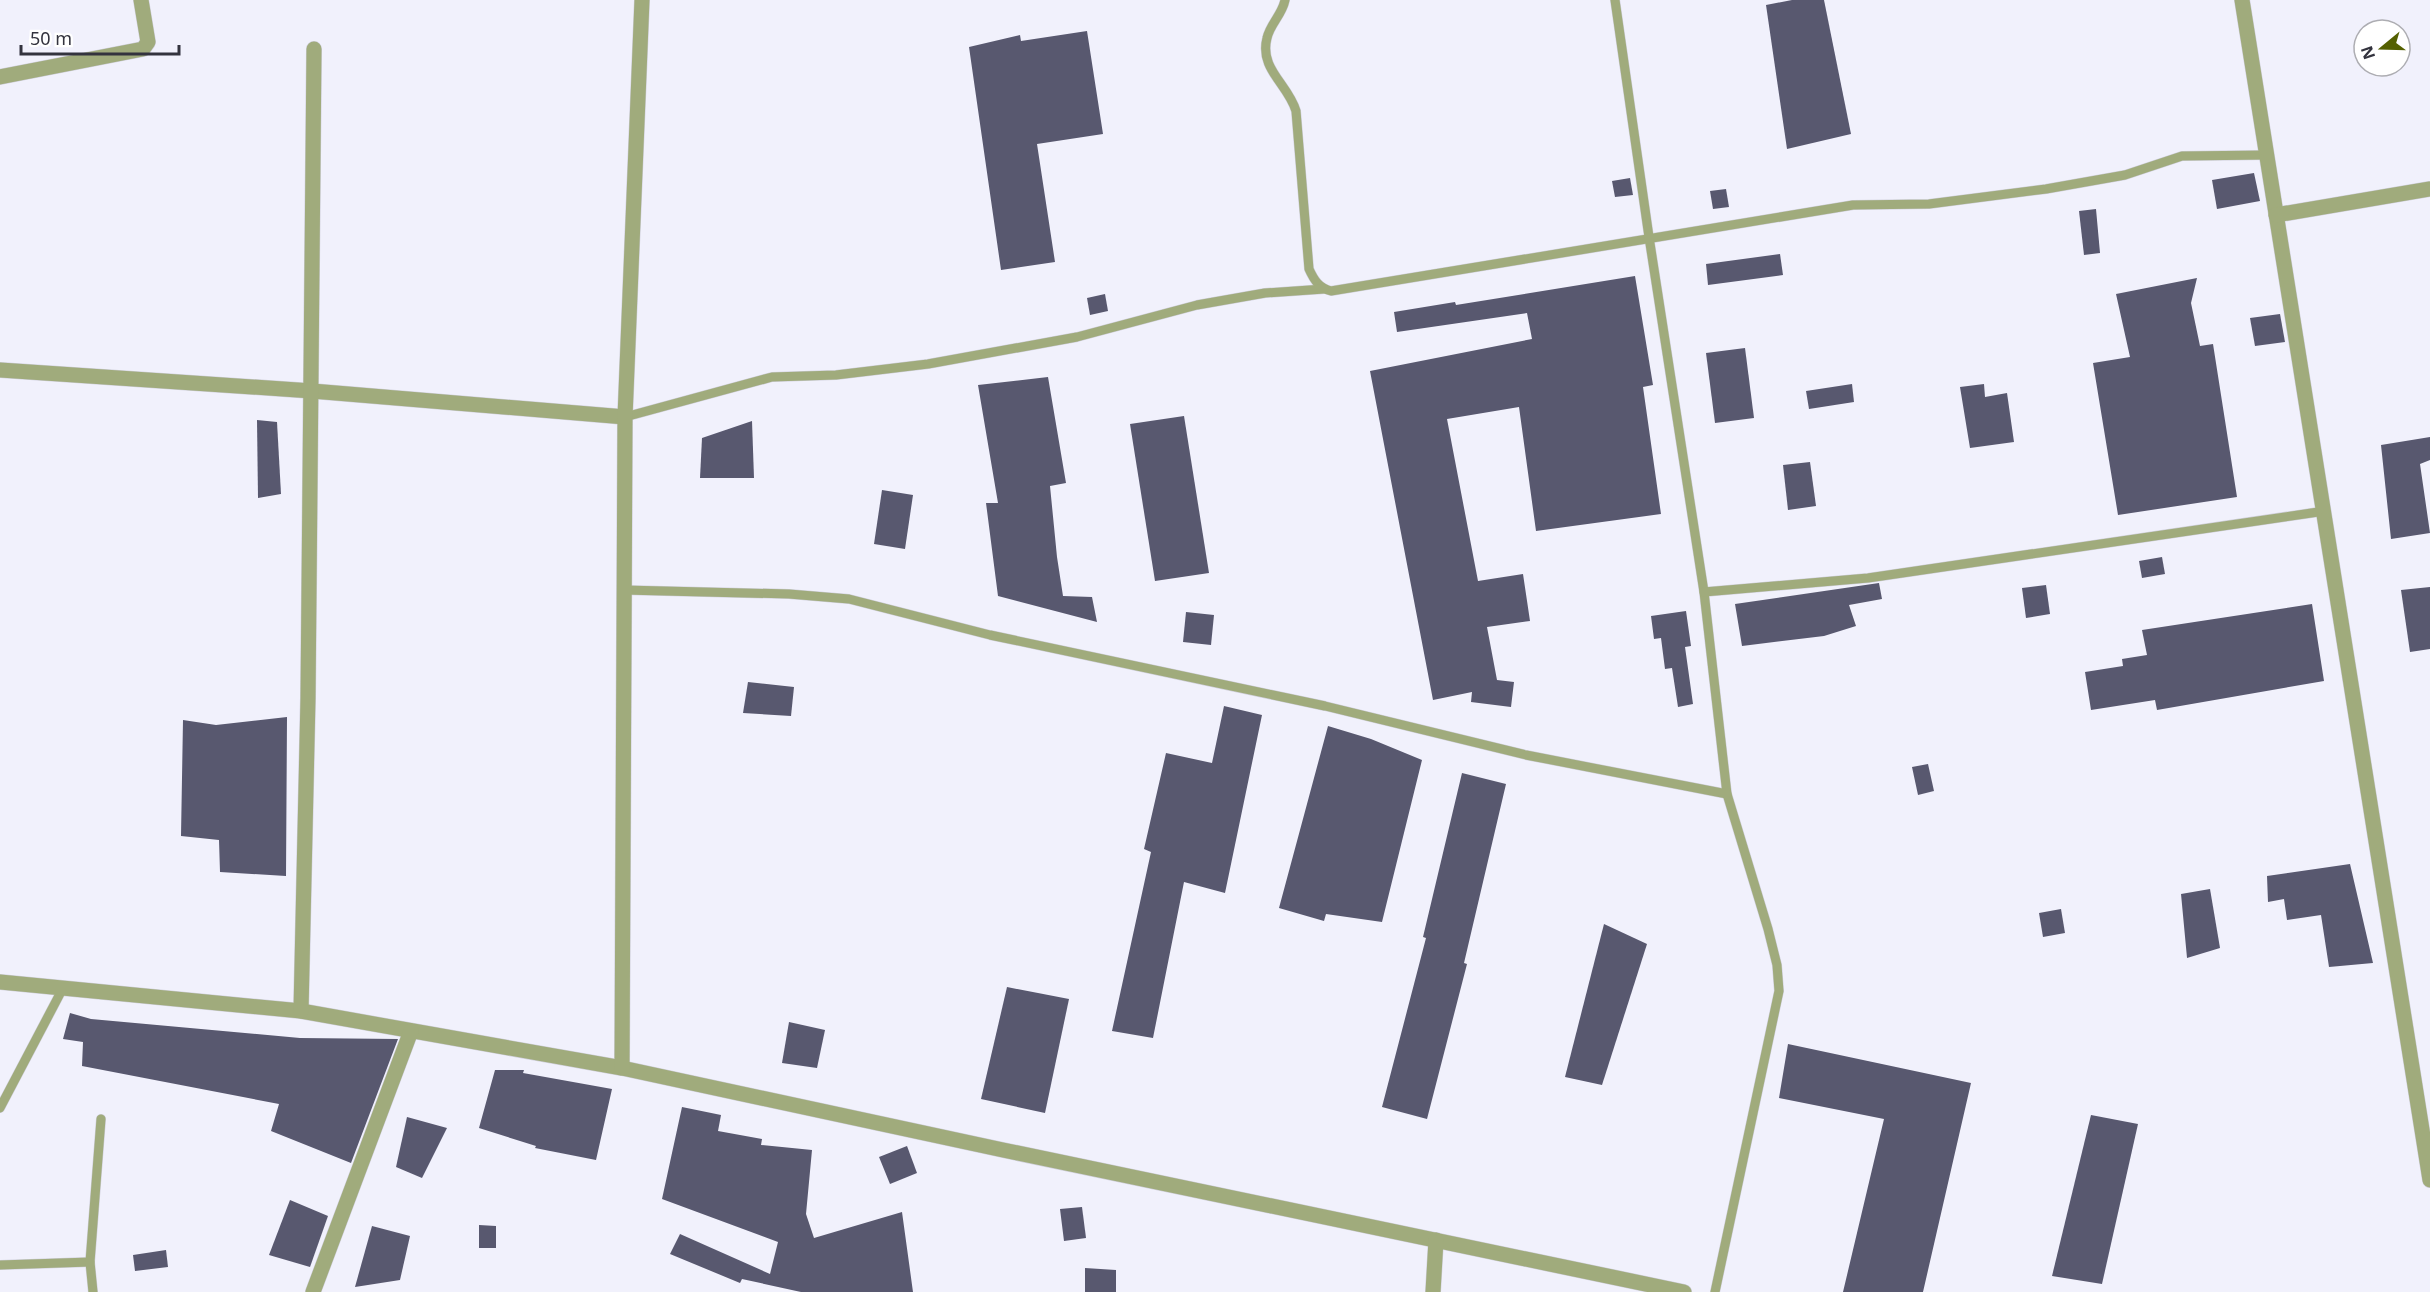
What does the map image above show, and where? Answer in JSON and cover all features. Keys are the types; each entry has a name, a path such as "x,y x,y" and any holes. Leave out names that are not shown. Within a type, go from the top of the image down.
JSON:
{"street":[{"path":"0,77 143,49 148,42 141,0"},
{"path":"622,1068 625,417 644,0"},
{"path":"2242,0 2430,1179"},
{"path":"302,1011 312,391 314,49"},
{"path":"2276,215 2430,189"},
{"path":"0,370 312,391 625,417"},
{"path":"0,982 302,1011 622,1068 1684,1292"},
{"path":"313,1292 411,1031"},
{"path":"1433,1292 1436,1240"}],"lane":[{"path":"1285,0 1283,8 1267,35 1264,49 1266,61 1291,98 1296,111 1309,269 1312,278 1324,289"},
{"path":"1615,0 1704,592 1727,794 1777,964 1779,991 1715,1292"},
{"path":"625,417 772,377 837,375 928,364 1077,337 1197,305 1264,293 1324,289 1347,290 1425,274 1649,237 1760,222 1853,205 1929,204 2046,189 2125,176 2182,156 2267,155"},
{"path":"1704,592 1868,578 2325,511"},
{"path":"624,590 789,594 849,599 990,635 1325,706 1526,755 1727,794"},
{"path":"0,1108 63,988"},
{"path":"93,1292 90,1262 101,1119"},
{"path":"0,1265 90,1262"}],"building":[{"path":"1792,0 1824,0 1851,134 1787,149 1766,5"},
{"path":"1087,31 1103,134 1037,144 1055,262 1001,270 969,47 1020,35 1021,41"},
{"path":"2254,173 2260,201 2217,209 2212,180"},
{"path":"1630,178 1633,195 1615,197 1612,181"},
{"path":"1726,189 1729,207 1713,209 1710,191"},
{"path":"2096,209 2100,253 2084,255 2079,211"},
{"path":"1780,254 1783,275 1708,285 1706,264"},
{"path":"1635,276 1653,385 1643,387 1661,514 1536,531 1519,407 1447,419 1478,581 1523,574 1530,621 1487,627 1497,680 1514,682 1511,707 1471,702 1472,692 1433,700 1370,371 1532,339 1527,313 1397,332 1394,312 1455,302 1456,305"},
{"path":"2197,278 2191,303 2200,346 2213,344 2237,497 2118,515 2093,363 2130,357 2116,294"},
{"path":"1105,294 1108,311 1090,315 1087,298"},
{"path":"2280,314 2285,342 2255,346 2250,318"},
{"path":"1745,348 1754,418 1715,423 1706,353"},
{"path":"1048,377 1066,483 1050,486 1063,596 1092,597 1097,622 998,596 986,503 998,503 978,385"},
{"path":"1852,384 1854,402 1809,409 1806,391"},
{"path":"1984,384 1985,397 2007,393 2014,442 1970,448 1960,387"},
{"path":"1184,416 1209,573 1155,581 1130,424"},
{"path":"257,420 277,422 281,494 258,498"},
{"path":"752,421 754,478 700,478 702,438"},
{"path":"2430,437 2430,460 2420,464 2430,533 2391,539 2381,445"},
{"path":"1810,462 1816,506 1788,510 1783,465"},
{"path":"882,490 913,495 905,549 874,544"},
{"path":"2162,557 2165,574 2142,578 2139,561"},
{"path":"1879,583 1882,599 1849,605 1856,626 1824,636 1742,646 1735,604"},
{"path":"2046,585 2050,614 2026,618 2022,588"},
{"path":"2430,587 2430,649 2410,652 2401,590"},
{"path":"2312,604 2324,681 2157,710 2155,700 2091,710 2085,672 2123,666 2122,659 2147,655 2142,630"},
{"path":"1686,611 1691,646 1685,647 1693,704 1678,707 1672,668 1665,669 1661,638 1654,639 1651,616"},
{"path":"1186,612 1214,615 1211,645 1183,642"},
{"path":"748,682 794,687 791,716 743,713"},
{"path":"1224,706 1262,715 1225,893 1184,882 1153,1038 1112,1031 1151,852 1144,849 1166,753 1212,763"},
{"path":"287,717 286,876 220,872 219,840 181,836 183,720 216,725"},
{"path":"1328,726 1371,739 1422,760 1382,922 1326,914 1324,921 1279,908"},
{"path":"1928,764 1934,791 1918,795 1912,767"},
{"path":"1462,773 1506,784 1464,963 1467,964 1427,1119 1382,1107 1426,938 1423,937"},
{"path":"2350,864 2373,963 2329,967 2321,915 2287,920 2284,899 2268,902 2267,876"},
{"path":"2210,889 2220,948 2187,958 2181,894"},
{"path":"2061,909 2065,933 2043,937 2039,913"},
{"path":"1604,924 1647,944 1602,1085 1565,1077"},
{"path":"1007,987 1069,999 1045,1113 981,1099"},
{"path":"70,1013 91,1019 300,1038 398,1039 351,1163 271,1131 279,1104 82,1066 83,1042 63,1039"},
{"path":"789,1022 825,1030 817,1068 782,1063"},
{"path":"1788,1044 1971,1083 1923,1292 1843,1292 1884,1119 1779,1098"},
{"path":"495,1070 524,1070 523,1073 612,1089 596,1160 535,1148 536,1146 479,1128"},
{"path":"682,1107 721,1115 718,1131 762,1139 761,1145 812,1150 806,1214 814,1238 902,1212 913,1292 801,1292 742,1279 740,1283 670,1254 680,1234 770,1274 778,1242 662,1199"},
{"path":"2091,1115 2138,1124 2102,1284 2052,1276"},
{"path":"407,1117 447,1128 422,1178 396,1167"},
{"path":"907,1146 917,1173 890,1184 879,1157"},
{"path":"290,1200 328,1216 310,1267 269,1255"},
{"path":"1082,1207 1086,1238 1064,1241 1060,1209"},
{"path":"479,1225 496,1226 496,1248 479,1248"},
{"path":"372,1226 410,1236 400,1280 355,1287"},
{"path":"166,1250 168,1267 135,1271 133,1255"},
{"path":"1085,1268 1116,1270 1116,1292 1085,1292"}]}
